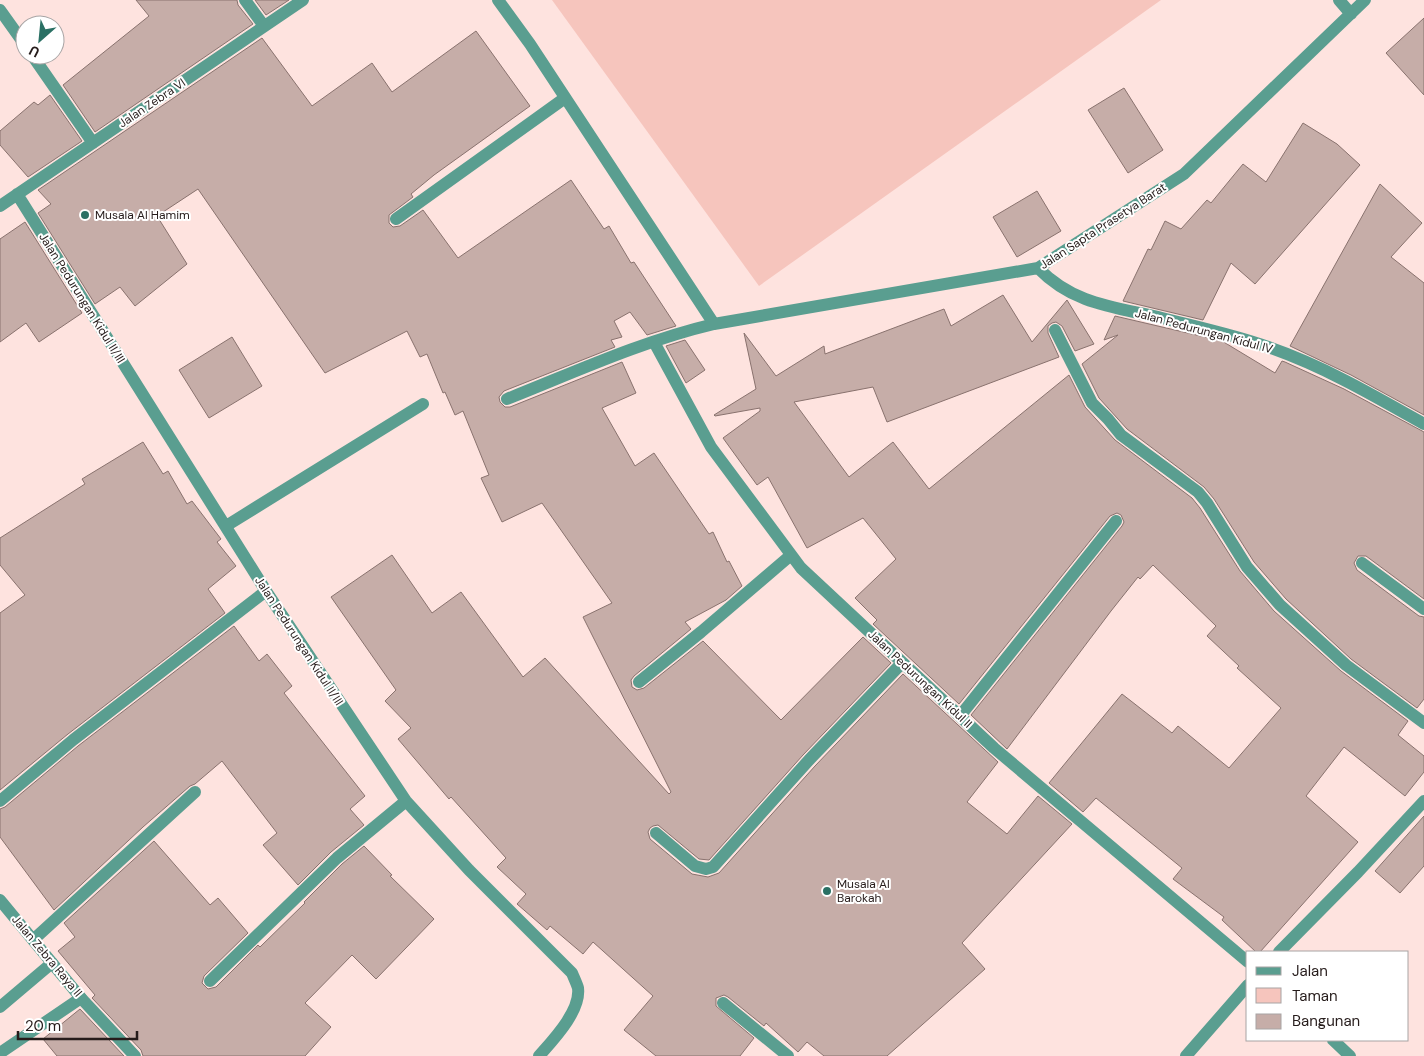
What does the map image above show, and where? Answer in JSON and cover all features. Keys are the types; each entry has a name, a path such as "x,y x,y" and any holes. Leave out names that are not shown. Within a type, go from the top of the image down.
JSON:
{"street":[{"path":"245,0 264,26"},
{"name":"Jalan Zebra VI","path":"0,206 303,0"},
{"path":"498,0 530,44 714,324"},
{"path":"1339,0 1351,14"},
{"name":"Jalan Sapta Prasetya Barat","path":"507,399 679,332 714,324 1038,268 1184,174 1365,0"},
{"path":"0,10 15,32"},
{"path":"39,65 93,143"},
{"path":"396,219 565,98"},
{"name":"Jalan Pedurungan Kidul II/III","path":"17,194 266,591 406,801 469,870 572,974 578,989 574,1009 567,1023 539,1056"},
{"name":"Jalan Pedurungan Kidul IV","path":"1038,268 1059,287 1092,302 1267,346 1324,369 1424,424"},
{"path":"1055,330 1092,403 1121,435 1198,492 1247,566 1280,605 1346,665 1424,723"},
{"name":"Jalan Pedurungan Kidul II","path":"654,342 712,447 801,568 994,748 1246,960"},
{"path":"226,526 423,404"},
{"path":"960,716 1116,521"},
{"path":"640,682 702,632 791,555"},
{"path":"1362,563 1424,609"},
{"path":"0,801 73,740 266,591"},
{"path":"656,834 695,866 706,870 714,867 810,760 902,663"},
{"path":"32,940 195,792"},
{"path":"210,981 337,858 406,801"},
{"path":"1280,951 1358,872 1424,801"},
{"name":"Jalan Zebra Raya II","path":"0,900 81,998 135,1056"},
{"path":"0,1007 52,963"},
{"path":"1186,1056 1246,987"},
{"path":"0,1053 81,998"},
{"path":"723,1003 788,1056"},
{"path":"1333,1041 1350,1056"}],"green space":[{"path":"552,0 1161,0 759,286"}],"building":[{"path":"136,0 237,0 238,5 253,24 95,132 63,85 149,16"},
{"path":"255,0 289,0 266,15"},
{"path":"1424,18 1424,95 1386,53"},
{"path":"476,31 530,106 434,175 411,194 413,197 389,215 389,223 393,227 400,226 423,210 458,258 571,180 604,229 609,226 631,263 634,262 676,326 647,335 630,312 614,321 622,337 611,340 615,347 504,391 499,397 500,402 505,407 510,407 622,362 636,393 602,408 635,466 654,453 709,534 713,532 727,562 729,561 742,586 726,600 685,622 691,629 634,676 631,680 632,687 637,690 644,688 703,641 781,720 863,637 891,663 803,755 709,860 699,859 658,825 650,828 648,832 650,839 692,874 708,877 719,873 815,766 903,674 998,762 967,802 1007,834 1038,796 1072,824 962,943 985,969 887,1056 824,1056 807,1042 798,1052 766,1023 764,1026 724,995 716,998 716,1006 754,1038 740,1056 656,1056 624,1030 653,996 593,942 583,954 550,926 547,930 517,904 526,894 497,867 506,858 451,797 449,799 398,739 411,728 385,701 396,690 331,597 392,555 432,613 461,592 523,677 545,658 669,794 671,792 583,617 612,603 542,503 502,522 481,478 489,475 463,411 455,415 445,392 443,393 427,354 420,357 407,331 325,373 198,189 157,216 187,264 135,306 120,287 95,304 38,213 51,204 38,190 262,38 312,106 372,63 392,92"},
{"path":"1124,88 1163,150 1128,173 1088,110"},
{"path":"50,95 82,141 28,177 0,145 0,131 34,102 38,105"},
{"path":"1303,123 1337,144 1360,165 1255,284 1231,263 1203,320 1123,301 1148,249 1151,250 1165,221 1181,229 1207,200 1211,203 1243,164 1266,182"},
{"path":"1380,184 1422,223 1391,257 1424,283 1424,415 1351,375 1290,346"},
{"path":"1037,191 1061,231 1017,257 993,217"},
{"path":"25,222 82,313 39,342 26,323 0,342 0,239"},
{"path":"1003,295 1032,342 1067,300 1094,344 1075,351 1062,326 1056,322 1052,323 1048,326 1048,333 1059,357 887,422 873,387 794,402 849,477 893,442 929,489 1069,375 1085,407 1115,440 1192,498 1240,571 1274,611 1341,671 1408,721 1398,735 1424,756 1424,772 1405,796 1344,747 1306,796 1358,842 1261,951 1255,951 1222,920 1224,917 1173,879 1182,868 1096,798 1083,812 1049,783 1122,694 1172,733 1178,726 1229,768 1281,708 1237,668 1239,666 1207,636 1216,626 1153,565 1140,579 1138,577 1111,611 1007,749 971,715 1122,526 1124,522 1121,515 1117,513 1110,516 959,704 873,624 877,620 855,598 896,559 863,518 807,548 768,477 757,485 723,438 760,411 760,408 714,415 756,389 744,333 776,376 824,346 825,354 944,309 951,326"},
{"path":"1115,316 1222,341 1275,373 1282,361 1285,362 1344,389 1424,432 1424,599 1366,556 1358,556 1354,563 1357,570 1419,616 1424,617 1424,699 1417,708 1351,659 1286,599 1254,562 1214,499 1204,487 1127,429 1099,398 1082,364 1118,335 1104,340"},
{"path":"232,337 262,386 209,418 179,370"},
{"path":"685,340 705,370 686,383 666,346"},
{"path":"143,442 163,474 168,471 187,504 192,501 221,539 217,542 236,566 208,589 225,613 68,734 0,790 0,613 25,595 0,565 0,538 85,484 82,479"},
{"path":"234,626 259,661 267,654 292,686 284,693 365,796 350,809 364,825 331,852 298,885 263,845 277,833 222,761 143,827 54,910 0,837 0,809 5,807 78,746"},
{"path":"1424,816 1424,866 1400,893 1375,871"},
{"path":"154,841 210,905 218,898 248,933 204,976 202,983 208,989 216,987 258,945 260,947 342,864 364,846 392,875 390,876 434,919 376,979 352,955 305,1003 331,1027 305,1056 143,1056 141,1050 92,998 95,995 58,951 75,937 64,923"},
{"path":"80,1009 124,1056 57,1056 43,1039"}],"place":[{"name":"Musala Al Hamim","path":"85,215"},
{"name":"Musala Al Barokah","path":"827,891"}]}
